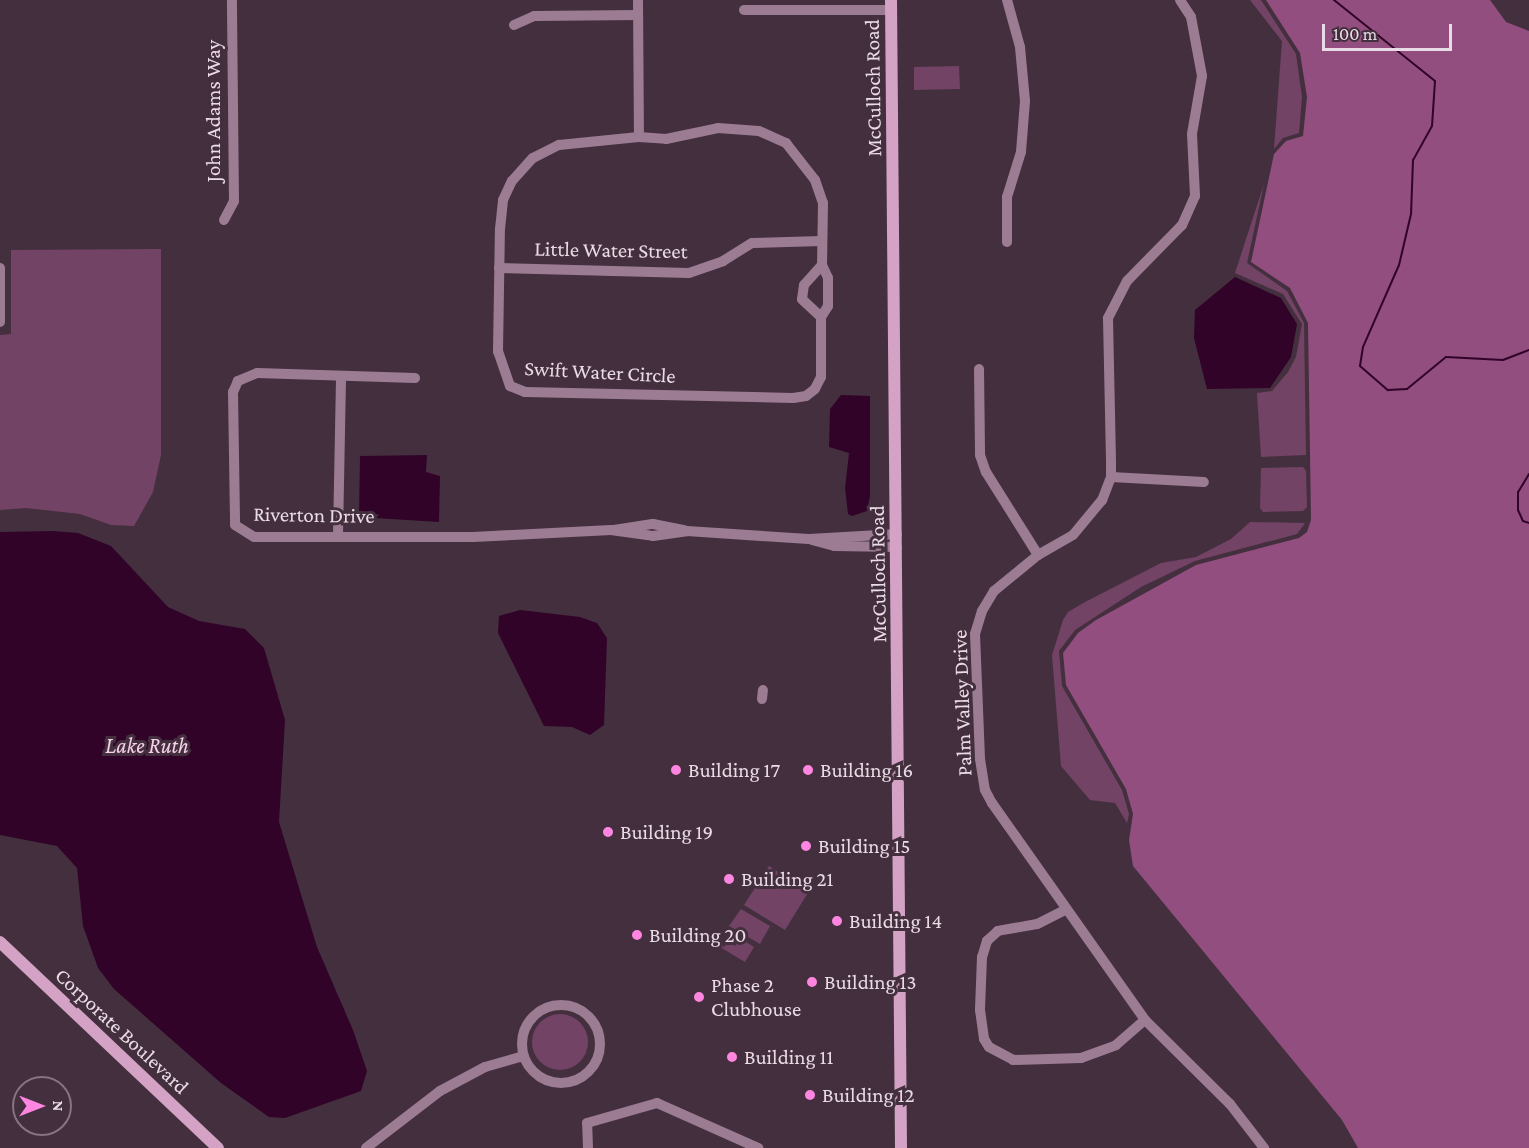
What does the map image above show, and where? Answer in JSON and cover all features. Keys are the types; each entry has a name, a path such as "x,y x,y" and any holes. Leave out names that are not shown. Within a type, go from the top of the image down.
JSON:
{"street":[{"name":"John Adams Way","path":"224,220 234,201 232,0"},
{"path":"638,0 639,137"},
{"path":"1007,0 1020,47 1025,101 1021,152 1007,197 1007,242"},
{"name":"Palm Valley Drive","path":"1180,0 1191,17 1202,76 1192,134 1195,196 1182,225 1127,281 1108,318 1111,477 1091,518 1073,535 1038,555 994,591 976,626 980,759 985,790 992,803 1065,910 1145,1020 1230,1104 1264,1148"},
{"path":"744,10 891,5"},
{"name":"McCulloch Road","path":"891,5 901,1148"},
{"path":"514,25 534,16 638,15"},
{"name":"Swift Water Circle","path":"718,128 759,131 786,143 815,180 823,203 822,241 822,265 828,278 828,306 821,317 821,377 806,396 525,392 510,386 498,352 503,200 512,181 533,158 560,145 639,137 666,139 718,128"},
{"name":"Little Water Street","path":"499,268 689,273 723,261 752,243 822,241"},
{"path":"821,317 802,299 804,285 822,265"},
{"path":"2,268 2,322"},
{"path":"979,369 980,455 986,472 1038,555"},
{"name":"Riverton Drive","path":"415,378 257,373 238,381 233,392 234,525 254,537 338,535 473,537 611,530 652,524 687,531 809,539 897,534"},
{"path":"338,535 341,376"},
{"path":"1111,477 1204,482"},
{"name":"Riverton Drive","path":"809,539 834,546 897,547"},
{"path":"1065,910 1036,924 998,931 987,941 982,957 980,1010 984,1039 989,1047 1005,1059 1024,1062 1081,1059 1116,1045 1145,1020"},
{"name":"Corporate Boulevard","path":"0,942 218,1148"},
{"path":"553,1005 580,1009 597,1028 598,1057 591,1069 570,1082 553,1082 540,1077 523,1056 524,1031 530,1019 553,1005"},
{"path":"366,1148 440,1090 485,1067 523,1056"},
{"path":"588,1148 587,1123 657,1102 758,1148"}],"shaded area":[{"path":"1250,0 1261,0 1296,54 1302,97 1299,133 1283,138 1274,149 1282,41"},
{"path":"1266,0 1490,0 1506,22 1529,31 1529,1148 1358,1148 1342,1120 1133,866 1129,840 1133,814 1126,789 1066,685 1063,653 1078,633 1096,620 1196,565 1299,538 1307,532 1311,520 1308,323 1290,288 1251,262 1274,154 1286,141 1303,136 1307,97 1300,53"},
{"path":"959,66 960,89 914,90 914,67"},
{"path":"1264,184 1247,263 1287,291 1304,323 1306,455 1261,457 1257,393 1272,391 1288,372 1296,357 1302,324 1283,294 1235,273"},
{"path":"161,249 161,455 153,492 134,526 111,525 80,514 26,508 0,510 0,335 11,334 11,250"},
{"path":"1303,467 1306,471 1307,507 1303,511 1263,512 1260,508 1261,468"},
{"path":"1250,522 1305,523 1297,534 1195,561 1141,587 1075,630 1059,651 1062,686 1122,790 1129,814 1127,823 1115,803 1090,800 1061,766 1052,655 1063,620 1068,612 1085,602 1161,563 1196,557 1231,539"},
{"path":"769,866 809,891 785,930 744,905"},
{"path":"741,909 770,926 760,944 729,926"},
{"path":"730,932 754,947 745,962 720,947"},
{"path":"554,1014 566,1014 576,1018 584,1026 588,1042 584,1058 576,1066 566,1070 554,1070 544,1066 536,1058 532,1048 532,1036 536,1026 544,1018"}],"water":[{"path":"1235,277 1281,298 1297,324 1291,357 1270,388 1207,389 1194,338 1195,310"},
{"path":"841,395 870,396 870,496 867,511 852,516 848,514 845,488 849,453 829,447 830,409"},
{"path":"427,455 426,472 440,476 439,522 359,517 360,456"},
{"name":"Lake Ruth","path":"0,532 78,533 111,546 168,607 199,621 245,629 264,648 285,720 279,822 317,947 353,1030 367,1071 361,1091 285,1118 269,1117 221,1083 114,989 98,968 83,926 77,868 57,846 0,835"},
{"path":"520,610 580,617 597,623 607,638 604,725 590,735 572,727 544,726 498,633 499,616"}],"waterway":[{"path":"1334,0 1435,81 1432,126 1413,160 1411,214 1399,265 1363,347 1360,366 1388,390 1407,389 1446,357 1503,360 1529,350"},
{"path":"1529,474 1518,492 1518,510 1523,521 1529,523"}],"place":[{"name":"Building 17","path":"676,770"},
{"name":"Building 16","path":"808,770"},
{"name":"Building 19","path":"608,832"},
{"name":"Building 15","path":"806,846"},
{"name":"Building 21","path":"729,879"},
{"name":"Building 14","path":"837,921"},
{"name":"Building 20","path":"637,935"},
{"name":"Building 13","path":"812,982"},
{"name":"Phase 2 Clubhouse","path":"699,997"},
{"name":"Building 11","path":"732,1057"},
{"name":"Building 12","path":"810,1095"}]}
